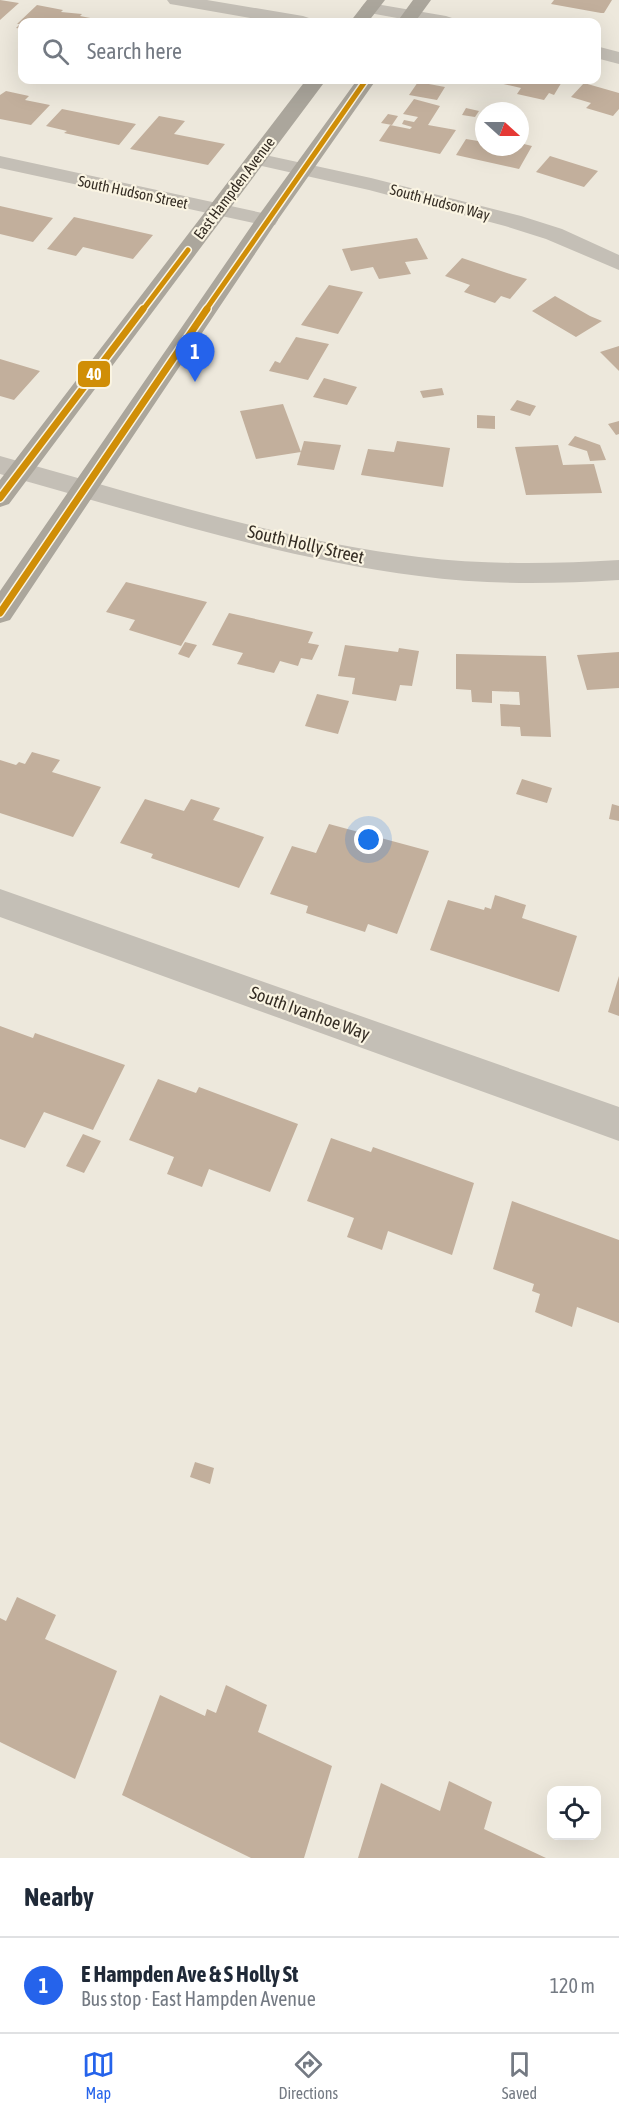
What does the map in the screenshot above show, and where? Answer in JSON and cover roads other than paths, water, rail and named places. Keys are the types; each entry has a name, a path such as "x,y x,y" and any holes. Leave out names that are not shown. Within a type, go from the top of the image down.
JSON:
{"highway":[{"path":"410,18 422,0"},
{"name":"East Hampden Avenue","path":"0,498 10,468 218,210 313,84"},
{"path":"0,613 267,220 363,84"}],"street":[{"path":"176,0 280,18"},
{"path":"368,10 404,18"},
{"path":"601,53 619,58"},
{"name":"South Hudson Way","path":"256,159 371,184 513,221 554,234 619,263"},
{"name":"South Hudson Street","path":"0,162 267,220"},
{"name":"South Holly Street","path":"10,468 239,529 393,563 506,573 619,570"},
{"name":"South Ivanhoe Way","path":"0,903 619,1124"}],"place":[{"name":"E Hampden Ave & S Holly St","path":"195,382"}]}
